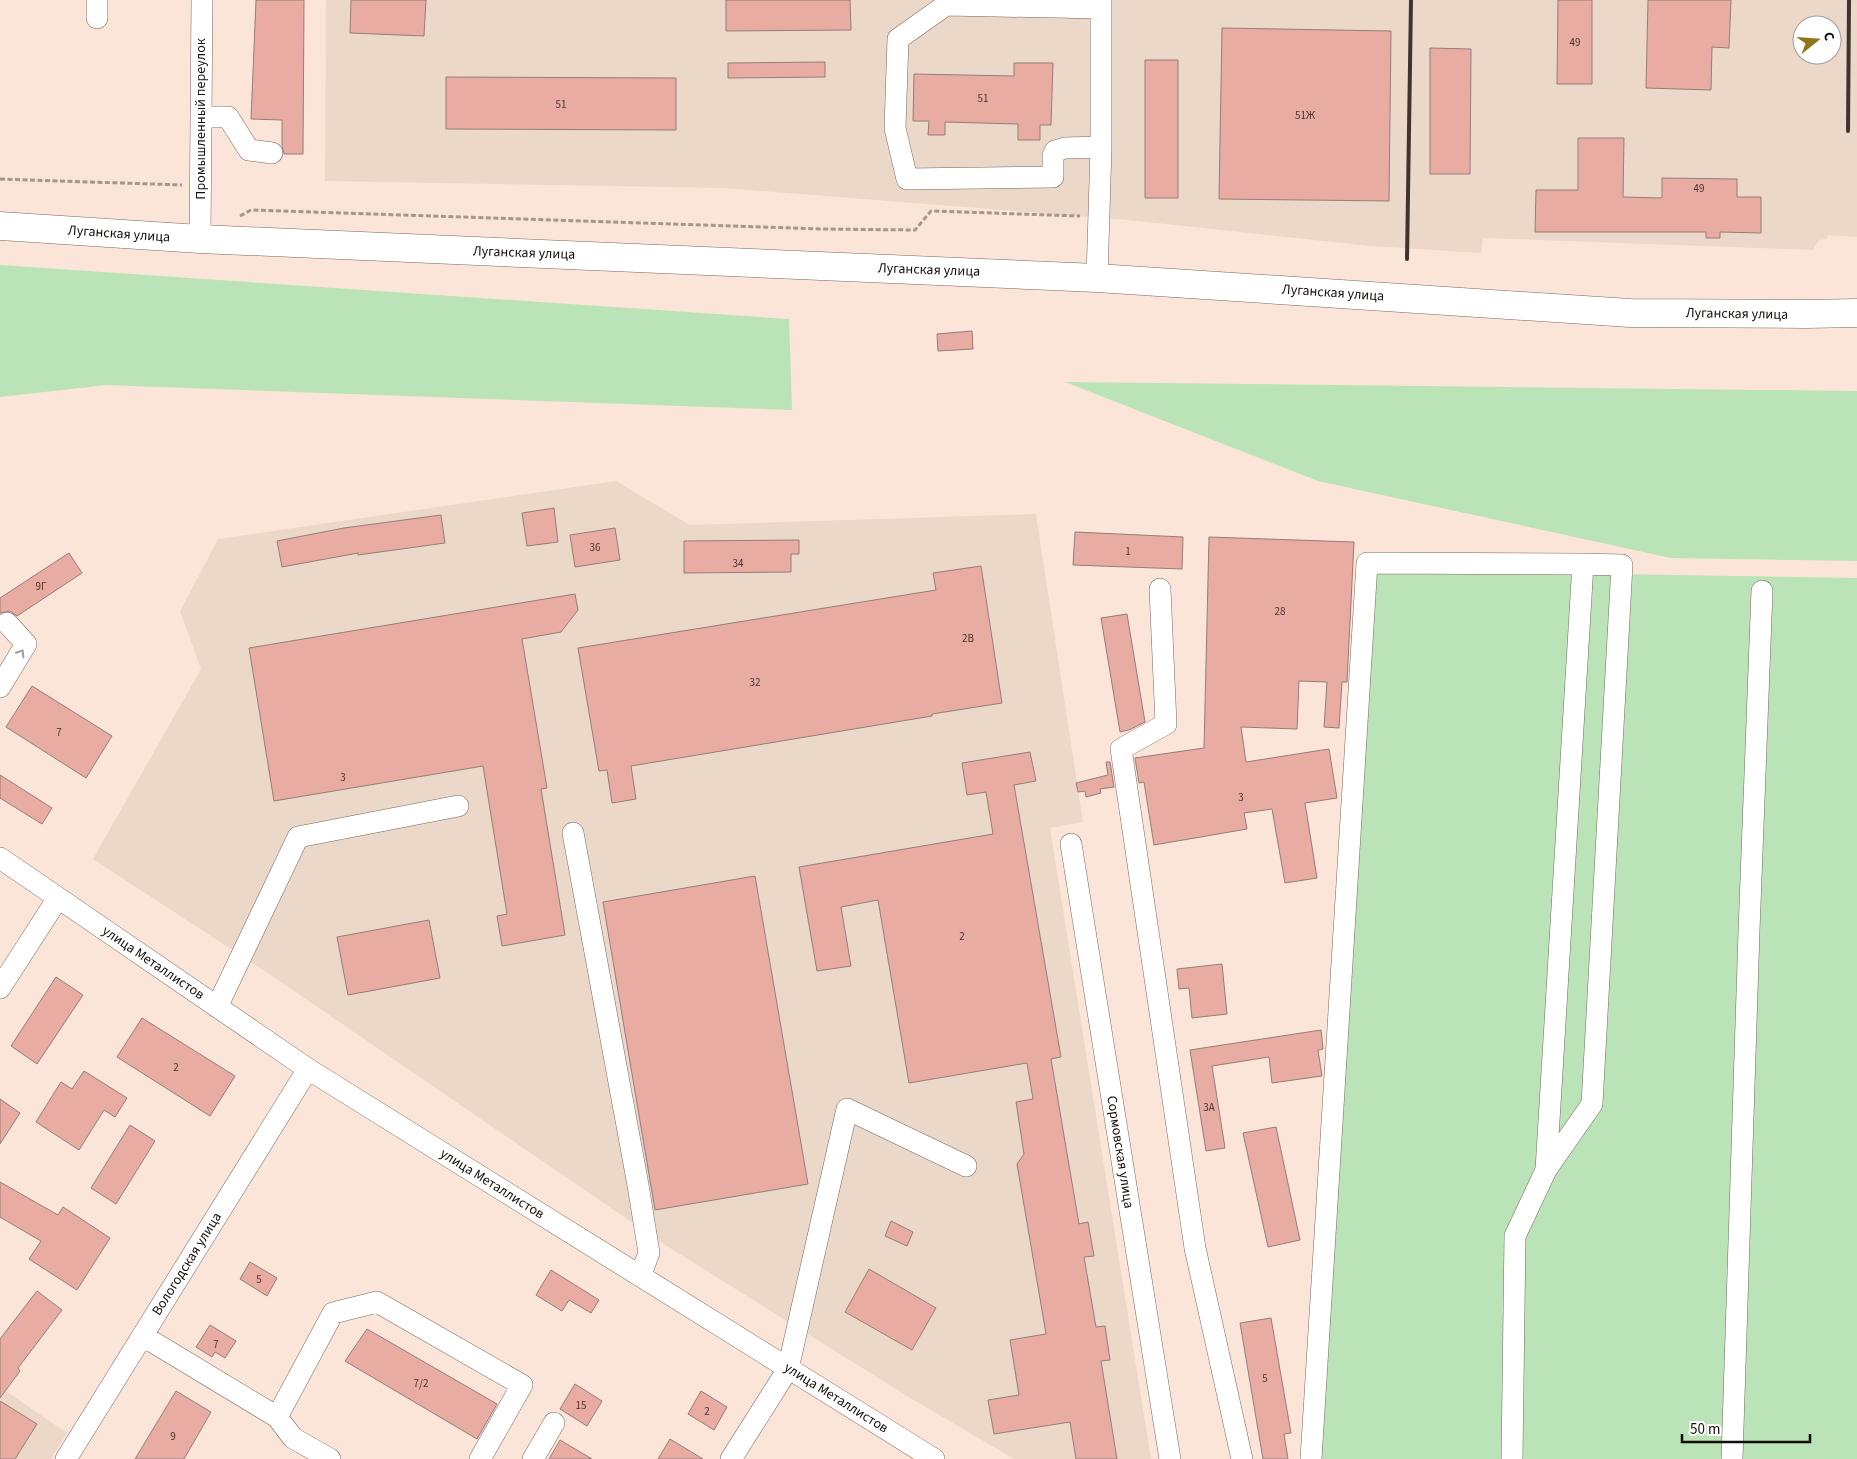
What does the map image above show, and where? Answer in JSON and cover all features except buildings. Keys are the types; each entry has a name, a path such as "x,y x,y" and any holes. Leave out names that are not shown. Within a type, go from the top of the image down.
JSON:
{"highway":[{"name":"Луганская улица","path":"0,226 200,239 1097,278 1630,313 1857,313"}],"street":[{"name":"Промышленный переулок","path":"200,239 202,0"},
{"path":"1097,278 1101,148 1101,4 946,5 898,39 895,128 907,179 1053,177 1053,156 1056,151 1065,148 1101,148"},
{"path":"202,118 228,117 249,150 272,153"},
{"path":"1311,1459 1367,563 1622,565 1592,1104 1546,1170 1515,1236 1512,1459"},
{"path":"1546,1170 1583,564"},
{"path":"1160,589 1166,724 1121,749 1195,1248 1242,1459"},
{"path":"1732,1459 1762,591"},
{"path":"0,687 26,644 6,623"},
{"path":"216,1007 298,837 458,806"},
{"path":"574,833 649,1253 640,1276"},
{"name":"Сормовская улица","path":"1070,844 1170,1459"},
{"name":"улица Металлистов","path":"0,858 308,1069 934,1459"},
{"path":"0,988 58,898"},
{"name":"Вологодская улица","path":"66,1459 308,1069"},
{"path":"731,1459 788,1368 847,1109 966,1166"},
{"path":"277,1417 333,1313 377,1302 522,1385 480,1459"},
{"path":"142,1336 277,1417 293,1438 330,1459"},
{"path":"532,1459 554,1423"}],"path":[{"path":"0,179 201,186"},
{"path":"240,216 251,210 915,230 931,211 1082,216"}],"shaded area":[{"path":"326,0 1857,0 1857,237 1828,235 1827,239 1819,240 1813,250 1483,238 1481,253 1370,246 1128,220 723,188 325,181"},
{"path":"616,481 690,525 1036,514 1083,822 1050,828 1151,1459 1014,1459 912,1399 662,1243 275,978 93,859 201,669 180,611 218,539"},
{"path":"0,1387 67,1433 51,1459 0,1459"}],"green space":[{"path":"0,265 789,319 792,410 106,385 0,397"},
{"path":"1065,382 1857,391 1857,561 1671,558 1318,481"},
{"path":"1372,570 1857,578 1857,1459 1314,1459"}],"railway":[{"path":"1407,259 1411,0"},
{"path":"1848,131 1849,0"}]}
